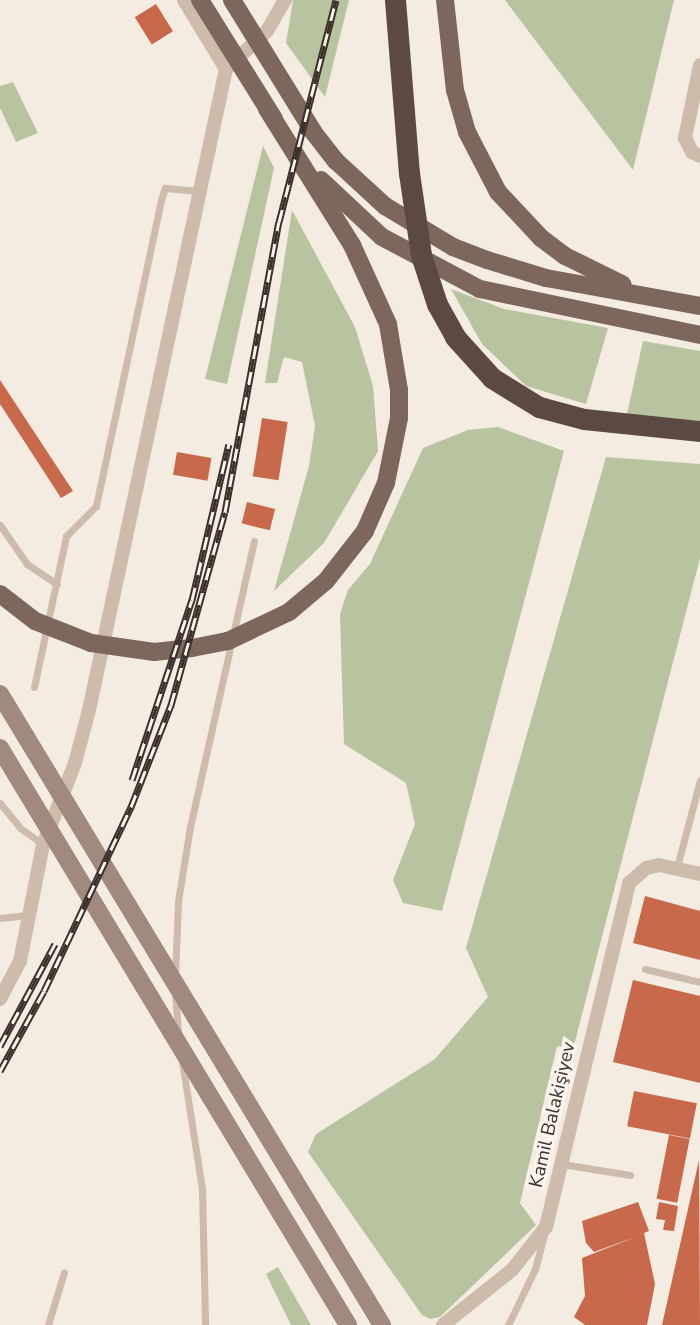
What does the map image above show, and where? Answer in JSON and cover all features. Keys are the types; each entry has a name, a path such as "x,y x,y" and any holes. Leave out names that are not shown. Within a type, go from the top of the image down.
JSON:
{"highway":[{"path":"395,0 409,173 421,255 437,304 477,363 492,379 539,407 584,419 700,431"}],"main road":[{"path":"0,594 35,621 91,643 154,652 228,641 289,612 326,581 365,531 386,483 398,418 399,390 388,324 352,245 200,0"},
{"path":"232,0 314,133 336,161 385,206 453,247 487,260 546,278 700,306"},
{"path":"445,0 454,80 467,132 482,165 516,214 541,238 585,268 700,306"},
{"path":"267,109 324,184 358,218 440,272 522,301 700,335"},
{"path":"0,694 382,1325"},
{"path":"0,748 348,1325"}],"street":[{"path":"184,0 226,69"},
{"path":"0,999 20,961 43,845 75,763 89,710 204,191 226,69 267,31 285,0"},
{"path":"700,65 685,138 692,152 700,156"},
{"name":"Kamil Balakişiyev","path":"443,1325 512,1270 546,1227 625,891 635,875 659,865 677,867"},
{"path":"677,867 700,874"}],"lane":[{"path":"34,687 69,529 89,517 96,506 165,188 204,191"},
{"path":"0,525 27,564 57,584"},
{"path":"205,1325 202,1188 174,1011 178,901 190,828 254,541"},
{"path":"677,867 700,780"},
{"path":"0,803 19,828 43,845"},
{"path":"0,918 30,915"},
{"path":"645,969 700,982"},
{"path":"561,1164 630,1175"},
{"path":"510,1323 535,1269 546,1227"},
{"path":"47,1325 64,1272"}],"green space":[{"path":"293,0 349,0 325,97 286,43"},
{"path":"505,0 674,0 633,170"},
{"path":"13,82 38,133 16,142 0,108 0,86"},
{"path":"263,146 274,168 227,384 205,379"},
{"path":"292,210 355,327 373,386 378,451 324,543 274,591 309,466 315,426 302,362 284,357 277,383 265,383"},
{"path":"451,289 504,309 608,328 586,404 526,386 482,344"},
{"path":"643,341 700,351 700,421 627,414"},
{"path":"498,427 564,451 442,911 403,903 393,880 415,824 406,783 344,744 340,614 348,590 370,564 423,448 468,430"},
{"path":"606,457 700,464 700,558 573,1049 557,1046 520,1203 536,1225 440,1317 430,1319 422,1315 308,1152 316,1134 435,1059 488,997 466,948"},
{"path":"278,1267 311,1325 291,1325 266,1274"}],"building":[{"path":"156,4 173,31 152,44 135,17"},
{"path":"0,380 73,491 61,498 0,404"},
{"path":"262,418 288,422 278,480 253,476"},
{"path":"177,452 211,458 207,481 173,475"},
{"path":"247,502 275,509 270,530 242,523"},
{"path":"645,896 700,911 700,960 633,943"},
{"path":"633,980 700,996 700,1083 613,1062"},
{"path":"634,1091 697,1103 690,1139 627,1126"},
{"path":"669,1135 690,1139 677,1203 657,1199"},
{"path":"699,1160 700,1325 662,1325"},
{"path":"638,1202 649,1231 644,1233 655,1284 647,1325 585,1325 574,1317 585,1296 582,1258 638,1236 594,1252 586,1243 582,1221"},
{"path":"659,1202 678,1206 674,1231 663,1230 665,1220 656,1219"}],"railway":[{"path":"0,1071 44,991 131,807 171,705 225,512 279,222 336,0"},
{"path":"132,780 192,600 229,444"},
{"path":"0,1046 55,944"}]}
